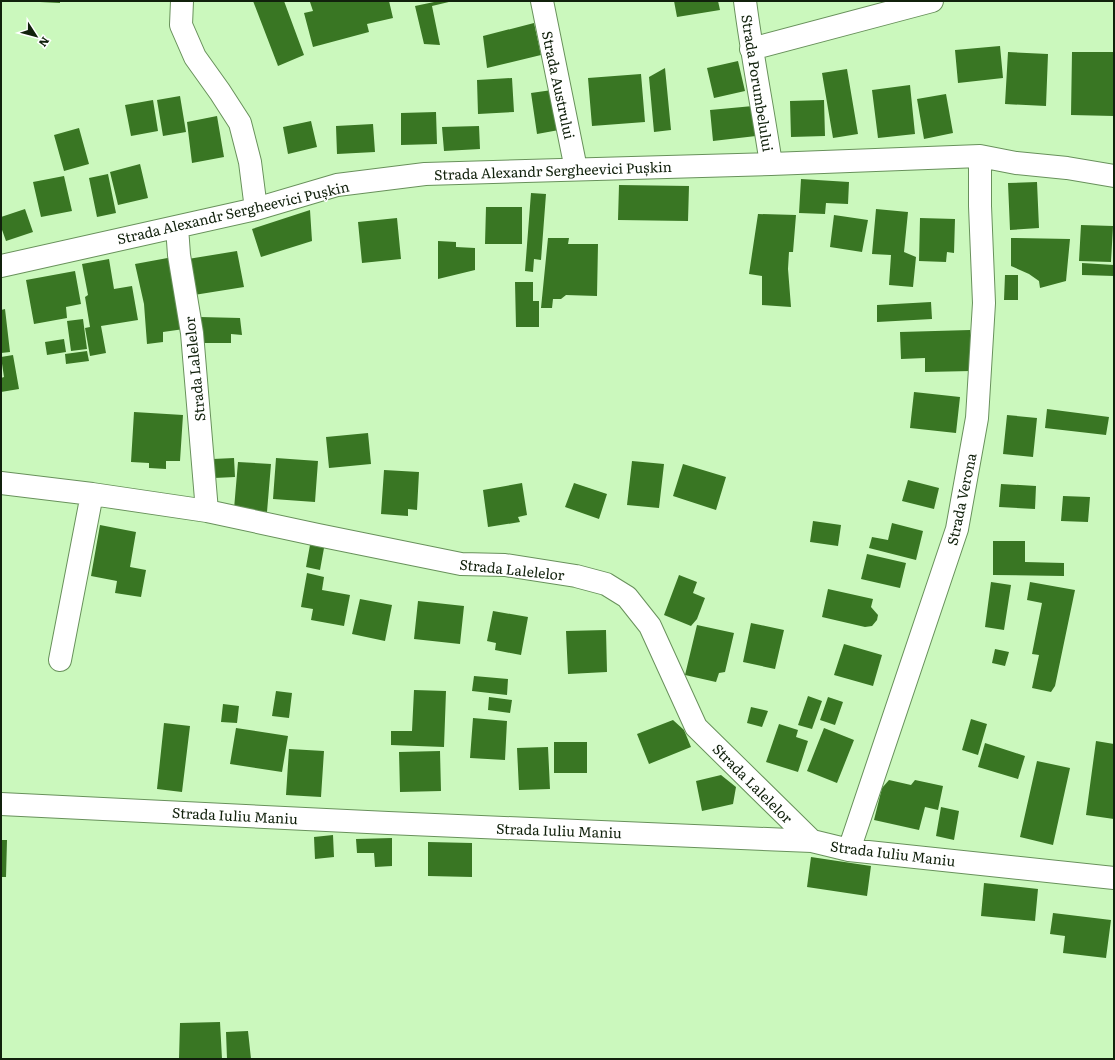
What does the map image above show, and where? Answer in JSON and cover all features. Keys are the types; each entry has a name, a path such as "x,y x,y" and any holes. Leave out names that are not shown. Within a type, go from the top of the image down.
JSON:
{"street":[{"path":"182,1 181,24 195,57 240,123 250,162 256,209"},
{"name":"Strada Austrului","path":"542,1 576,169"},
{"name":"Strada Porumbelului","path":"745,1 771,164"},
{"path":"752,50 932,1"},
{"name":"Strada Alexandr Sergheevici Pușkin","path":"1,266 256,209 337,185 425,174 771,164 980,156 1016,163 1067,168 1114,176"},
{"name":"Strada Verona","path":"850,850 957,529 978,410 984,304 980,206 980,156"},
{"name":"Strada Lalelelor","path":"177,227 179,255 192,333 207,511"},
{"name":"Strada Lalelelor","path":"1,483 92,494 207,511 318,536 461,564 505,565 576,576 606,584 627,597 650,626 696,727 812,841"},
{"path":"60,660 92,494"},
{"name":"Strada Iuliu Maniu","path":"1,804 812,841 850,850 1114,878"}],"building":[{"path":"60,1 60,3 40,2"},
{"path":"253,1 284,1 304,55 278,66"},
{"path":"389,1 393,18 367,24 369,32 313,47 304,13 313,11 310,2"},
{"path":"434,1 453,1 432,6 440,45 424,44 415,6"},
{"path":"674,1 718,1 720,10 677,17"},
{"path":"534,23 541,55 487,68 483,36"},
{"path":"1000,46 1003,78 958,83 955,50"},
{"path":"1008,52 1048,54 1046,106 1005,104"},
{"path":"1072,52 1114,52 1114,116 1071,115"},
{"path":"738,61 745,91 714,98 707,68"},
{"path":"665,68 671,130 654,132 649,77"},
{"path":"847,69 858,134 833,138 822,73"},
{"path":"641,74 645,122 592,126 588,78"},
{"path":"512,78 514,112 478,114 477,80"},
{"path":"910,85 915,134 878,138 872,90"},
{"path":"552,90 559,130 537,134 531,93"},
{"path":"946,94 953,133 924,139 917,99"},
{"path":"180,96 186,132 163,136 157,100"},
{"path":"153,100 158,131 131,136 125,105"},
{"path":"824,100 825,136 791,137 790,101"},
{"path":"753,106 756,136 713,141 710,110"},
{"path":"436,112 437,144 401,145 401,113"},
{"path":"217,116 224,157 192,163 187,122"},
{"path":"311,121 317,147 288,154 283,127"},
{"path":"373,124 375,152 337,154 336,126"},
{"path":"479,126 480,149 444,151 442,127"},
{"path":"79,128 89,164 64,171 54,135"},
{"path":"140,164 148,198 118,205 110,172"},
{"path":"108,174 116,213 97,217 89,178"},
{"path":"64,176 72,211 41,217 33,182"},
{"path":"801,179 849,182 848,204 826,203 825,214 799,213"},
{"path":"1037,182 1039,228 1010,230 1008,183"},
{"path":"619,185 689,186 688,221 618,220"},
{"path":"531,193 546,194 541,260 534,259 533,272 525,271"},
{"path":"486,207 522,207 522,244 485,244"},
{"path":"25,209 33,232 6,241 1,227 1,217"},
{"path":"876,209 908,212 904,252 916,257 913,287 889,285 891,255 872,254"},
{"path":"310,210 312,241 261,257 252,229"},
{"path":"758,214 796,215 793,252 789,252 788,269 791,307 762,305 762,276 749,274"},
{"path":"834,215 868,220 862,252 830,247"},
{"path":"397,218 401,259 362,263 358,222"},
{"path":"920,218 955,219 954,253 947,252 946,262 919,261"},
{"path":"1081,225 1113,226 1111,262 1079,261"},
{"path":"548,238 569,238 568,244 598,244 597,296 566,295 561,299 553,299 552,308 541,308"},
{"path":"1011,238 1070,239 1066,281 1040,288 1039,281 1029,274 1011,266"},
{"path":"438,241 456,242 456,247 475,248 475,270 438,279"},
{"path":"237,251 244,287 194,295 188,259"},
{"path":"173,257 184,329 163,332 163,342 147,344 144,304 135,264"},
{"path":"109,259 114,289 132,286 138,320 101,326 106,353 90,356 85,328 90,327 85,297 88,295 82,264"},
{"path":"1082,263 1114,265 1114,276 1082,275"},
{"path":"75,271 81,304 66,307 67,318 34,324 26,280"},
{"path":"1005,275 1018,275 1018,300 1004,300"},
{"path":"515,282 533,282 533,301 539,301 539,327 516,327"},
{"path":"931,302 932,319 877,322 877,305"},
{"path":"5,309 10,352 1,353 1,310"},
{"path":"200,317 240,318 242,335 231,334 231,343 203,343"},
{"path":"83,319 87,349 71,351 67,321"},
{"path":"970,330 971,371 925,372 925,358 901,359 900,332"},
{"path":"64,339 66,352 47,355 45,342"},
{"path":"87,351 89,361 66,364 65,354"},
{"path":"13,355 19,389 1,392 1,378 4,377 1,357"},
{"path":"914,392 960,397 956,433 910,428"},
{"path":"1047,409 1109,417 1106,435 1045,428"},
{"path":"134,412 183,415 180,461 166,461 166,469 149,468 149,463 131,462"},
{"path":"1007,415 1037,418 1033,457 1003,454"},
{"path":"368,433 371,464 329,468 326,437"},
{"path":"234,458 235,477 214,478 213,459"},
{"path":"276,458 318,461 315,502 273,499"},
{"path":"632,461 664,464 659,508 627,505"},
{"path":"238,462 271,464 267,512 234,509"},
{"path":"683,464 726,477 716,510 673,496"},
{"path":"384,470 419,472 417,510 408,509 408,516 381,514"},
{"path":"908,480 939,488 934,509 902,501"},
{"path":"522,483 527,515 518,517 520,522 488,527 483,490"},
{"path":"574,483 607,494 599,519 565,507"},
{"path":"1001,484 1036,486 1035,509 999,507"},
{"path":"1063,496 1090,497 1088,522 1061,521"},
{"path":"813,521 841,525 838,546 810,542"},
{"path":"892,523 923,531 916,560 869,548 872,537 888,540"},
{"path":"100,525 136,532 130,567 146,570 141,597 115,593 117,581 91,576"},
{"path":"993,541 1025,541 1025,562 1064,563 1064,576 993,575"},
{"path":"310,545 324,548 320,570 306,567"},
{"path":"867,554 906,563 900,588 861,579"},
{"path":"307,573 324,577 322,590 350,595 344,626 311,620 313,609 301,607"},
{"path":"679,575 697,582 693,593 705,598 697,619 691,626 664,615"},
{"path":"991,582 1011,585 1004,630 985,627"},
{"path":"1030,582 1075,590 1055,686 1051,692 1032,688 1039,655 1032,654 1042,603 1027,600"},
{"path":"828,589 873,599 871,607 878,615 877,620 872,626 865,627 822,617"},
{"path":"360,599 392,605 385,641 352,634"},
{"path":"418,601 464,606 460,644 414,639"},
{"path":"493,611 528,617 521,655 495,650 496,643 487,641"},
{"path":"751,623 784,630 775,669 743,662"},
{"path":"697,625 734,633 725,672 719,673 716,682 685,675"},
{"path":"606,630 607,672 568,674 566,631"},
{"path":"844,644 882,655 873,686 834,675"},
{"path":"995,649 1009,652 1005,666 992,663"},
{"path":"474,676 508,679 507,695 472,691"},
{"path":"414,690 446,691 444,747 391,745 391,731 412,731"},
{"path":"276,691 292,693 289,718 272,716"},
{"path":"808,696 822,701 812,729 798,725"},
{"path":"489,697 512,700 510,713 488,710"},
{"path":"828,697 843,702 835,725 820,720"},
{"path":"223,704 239,706 237,723 221,722"},
{"path":"751,707 768,711 762,727 747,723"},
{"path":"473,718 507,721 505,760 470,758"},
{"path":"971,719 987,724 978,755 962,750"},
{"path":"673,720 684,730 691,747 649,764 637,734"},
{"path":"164,723 190,726 182,792 157,789"},
{"path":"779,724 798,730 796,737 808,741 798,772 766,762"},
{"path":"236,728 288,736 282,772 230,764"},
{"path":"824,728 854,740 837,783 807,771"},
{"path":"1096,741 1114,744 1114,819 1086,815"},
{"path":"554,742 587,742 587,773 554,773"},
{"path":"985,743 1025,756 1018,779 978,767"},
{"path":"548,747 550,789 519,790 517,748"},
{"path":"289,749 324,751 321,797 286,795"},
{"path":"440,751 441,791 400,792 399,752"},
{"path":"1037,761 1070,768 1053,845 1020,837"},
{"path":"721,775 736,787 733,804 702,811 696,781"},
{"path":"889,780 911,785 915,780 943,786 938,810 925,807 919,830 874,820 882,788"},
{"path":"941,807 959,811 954,840 936,836"},
{"path":"333,835 334,857 315,859 314,837"},
{"path":"392,838 392,866 375,867 374,853 357,853 356,839"},
{"path":"1,840 7,840 6,877 1,877"},
{"path":"428,842 472,843 472,877 428,876"},
{"path":"811,857 871,866 867,896 807,887"},
{"path":"984,883 1038,889 1035,921 981,916"},
{"path":"1053,913 1111,920 1106,958 1063,953 1065,936 1050,934"},
{"path":"220,1022 222,1059 179,1059 180,1023"},
{"path":"248,1031 251,1059 227,1059 226,1032"}]}
